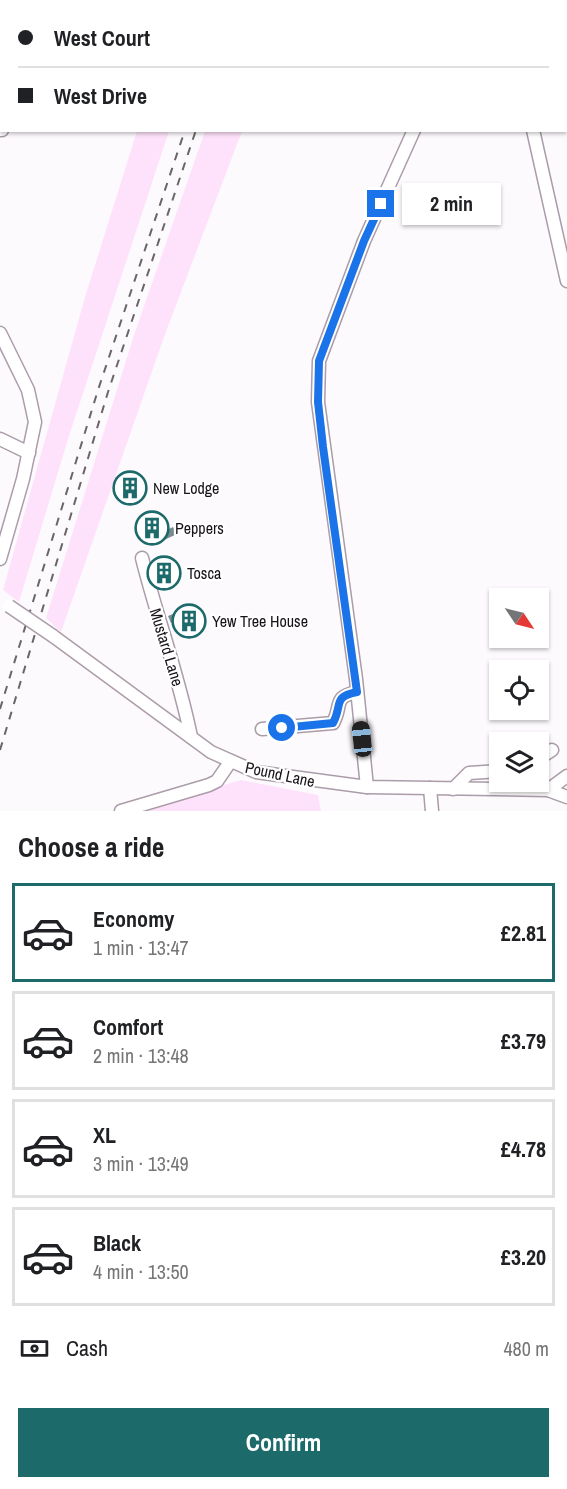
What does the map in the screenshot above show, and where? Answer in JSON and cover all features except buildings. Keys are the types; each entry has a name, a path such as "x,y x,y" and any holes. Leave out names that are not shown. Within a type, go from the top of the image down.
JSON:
{"street":[{"path":"367,787 357,692 318,402 319,361 364,241 413,132"},
{"path":"533,132 567,280"},
{"path":"0,333 28,390 35,422 29,453 0,559"},
{"path":"0,439 29,453"},
{"name":"Mustard Lane","path":"142,558 157,620 174,667 191,737"},
{"name":"Pound Lane","path":"5,602 191,737 230,762 256,772 367,787 489,789"},
{"path":"262,729 333,723 338,714 338,701 344,694 357,692"},
{"path":"121,811 209,785 217,781 230,762"},
{"path":"453,789 469,773 489,772"},
{"path":"549,789 567,776"},
{"path":"430,788 431,811"},
{"name":"Pound Lane","path":"549,790 567,797"}],"shaded area":[{"path":"137,132 169,132 68,439 19,602 3,590 85,297"},
{"path":"205,132 242,132 164,337 61,632 46,618 134,335"},
{"path":"241,780 318,795 321,811 133,811"}],"railway":[{"path":"0,709 98,390 184,132"},
{"path":"0,750 108,392 195,132"}],"place":[{"name":"New Lodge","path":"130,488"},
{"name":"Peppers","path":"152,528"},
{"name":"Tosca","path":"164,573"},
{"name":"Yew Tree House","path":"189,621"}],"route":[{"path":"282,728 333,723 338,714 338,701 344,694 357,692 323,447 318,402 319,361 364,241 381,204"}]}
